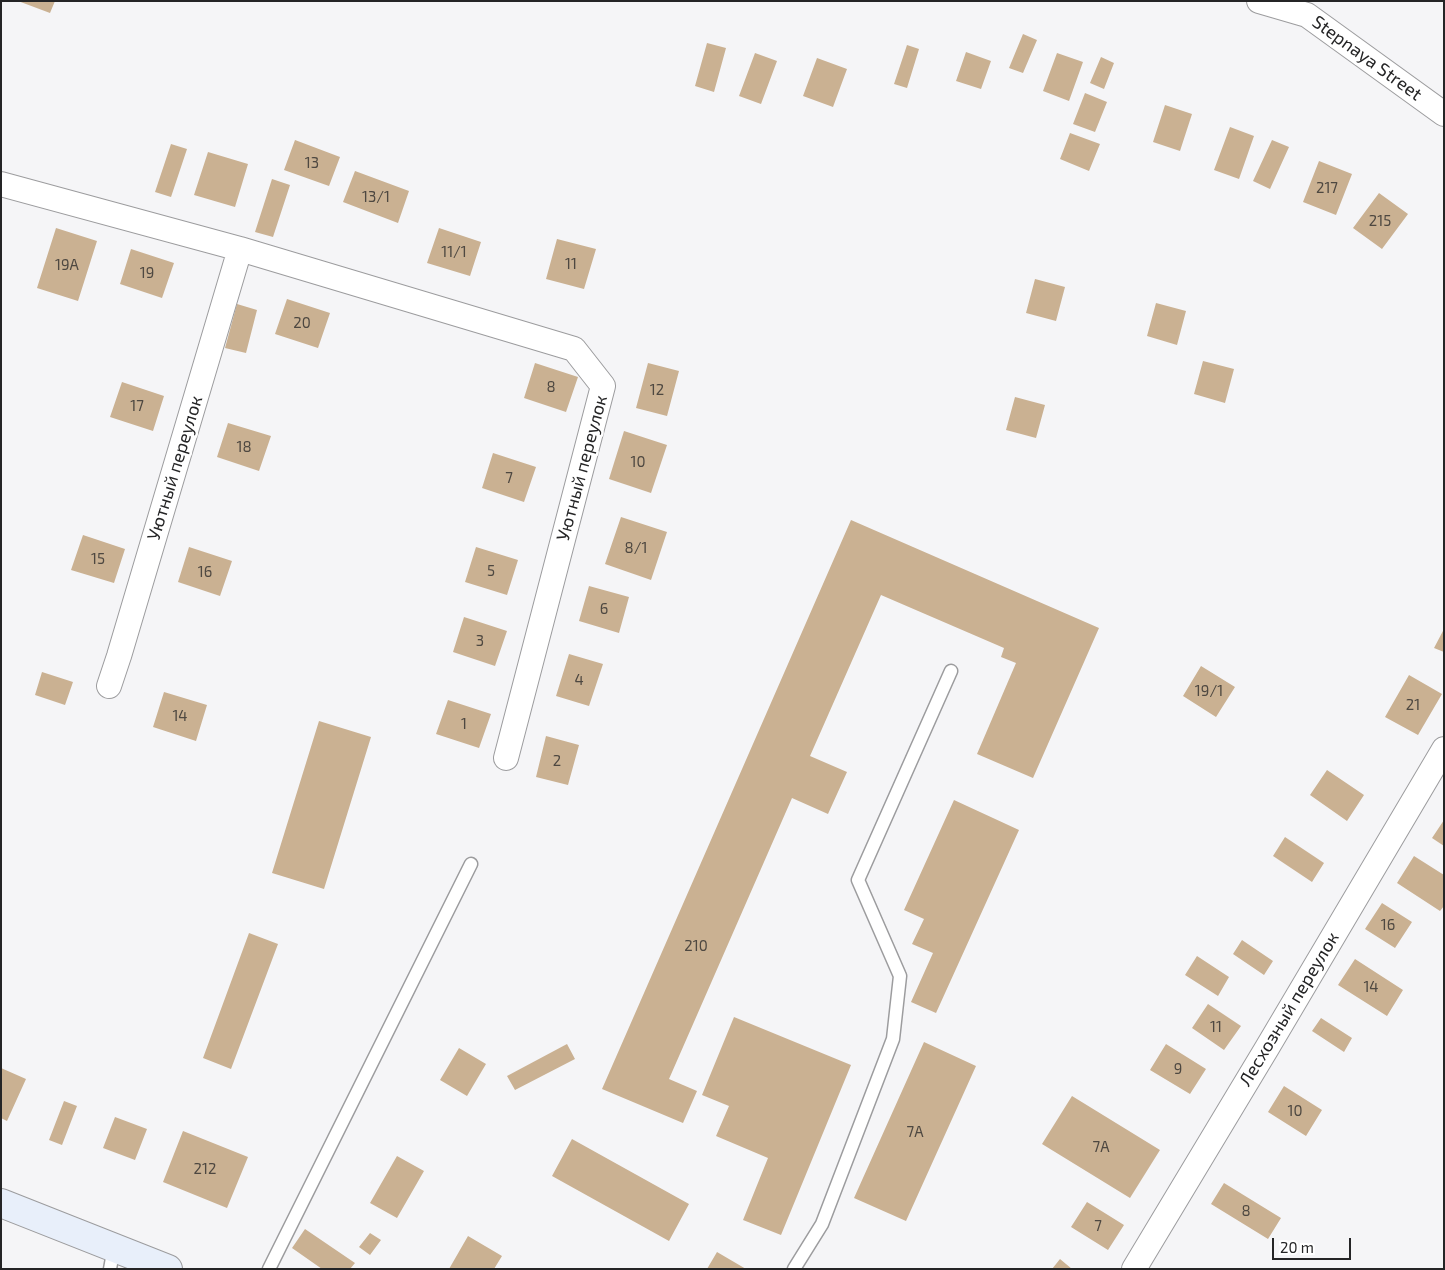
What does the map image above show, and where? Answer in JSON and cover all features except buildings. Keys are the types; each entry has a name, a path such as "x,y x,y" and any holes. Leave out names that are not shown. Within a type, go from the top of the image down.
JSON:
{"street":[{"name":"Stepnaya Street","path":"1259,1 1307,15 1444,114"},
{"name":"Уютный переулок","path":"1,184 240,249 574,349 603,386 506,758"},
{"name":"Уютный переулок","path":"109,686 240,249"},
{"name":"Лесхозный переулок","path":"1134,1269 1444,749"},
{"path":"1,1203 112,1258 168,1269"}],"lane":[{"path":"794,1269 822,1224 894,1039 900,976 858,880 951,671"},
{"path":"269,1269 471,864"}]}
